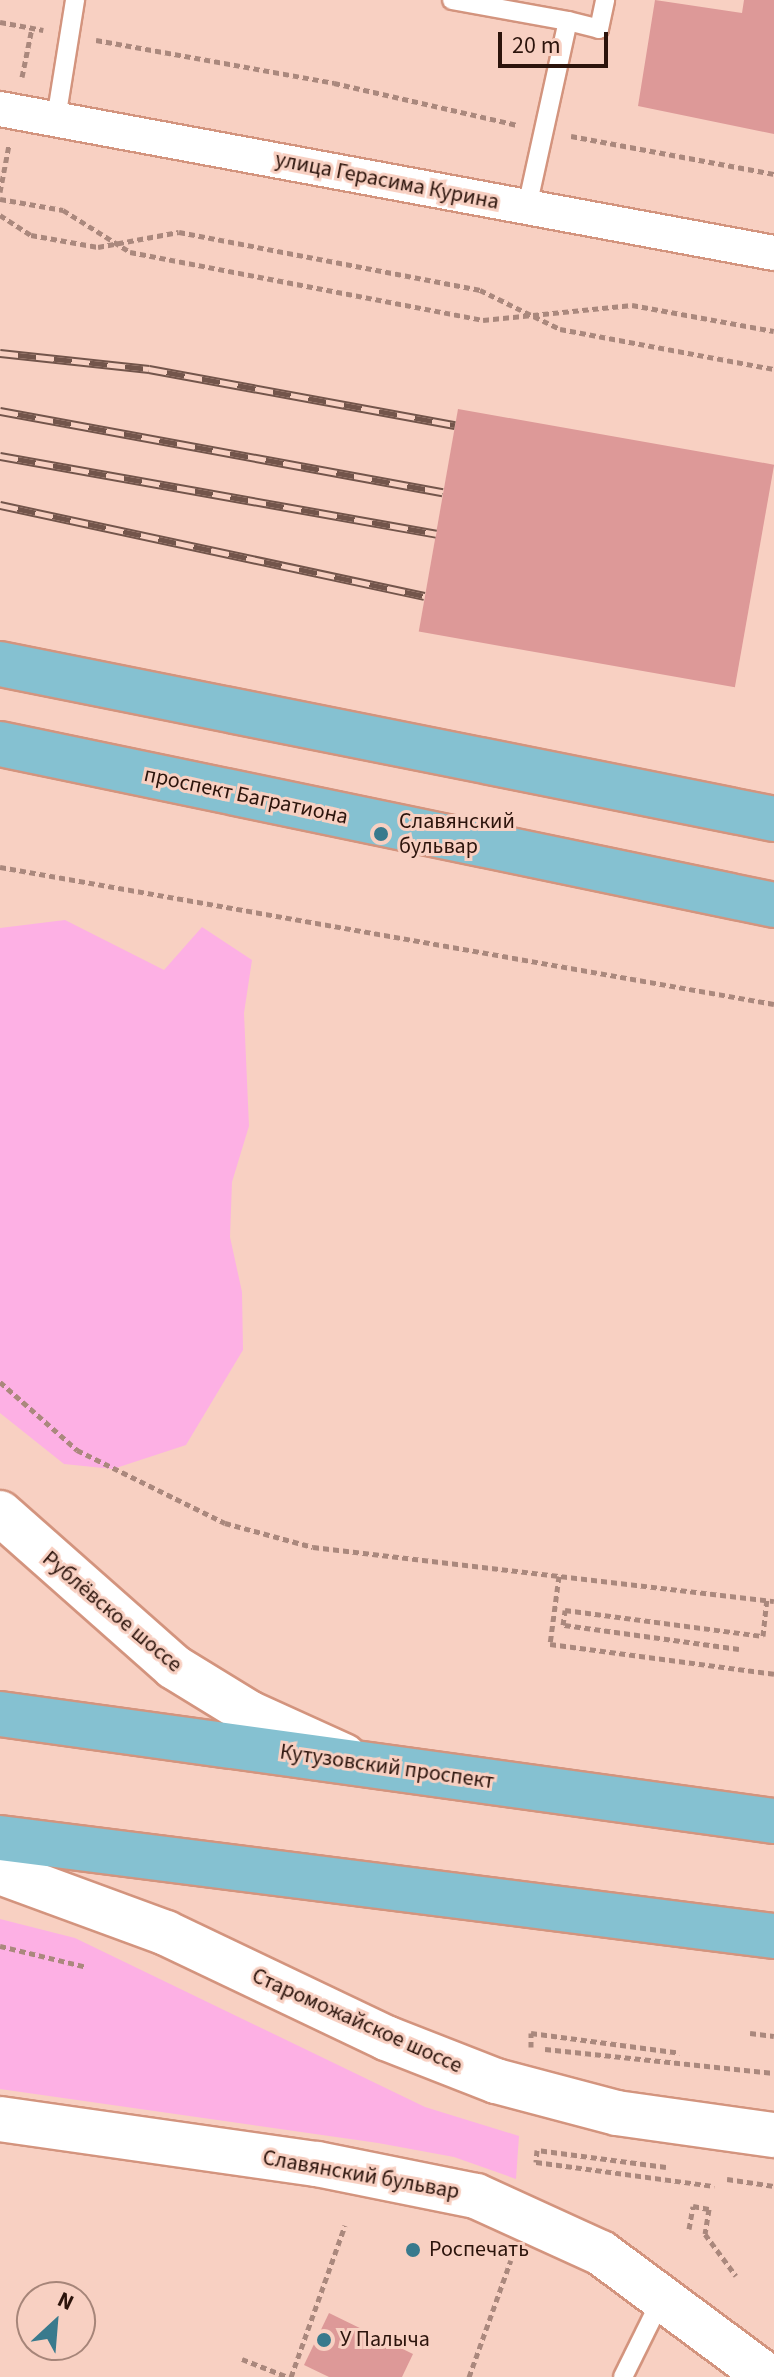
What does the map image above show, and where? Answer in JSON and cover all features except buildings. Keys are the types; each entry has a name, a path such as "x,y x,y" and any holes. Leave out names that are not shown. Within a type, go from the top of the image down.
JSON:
{"main road":[{"path":"0,664 774,819"},
{"name":"проспект Багратиона","path":"0,744 774,905"},
{"name":"Кутузовский проспект","path":"0,1714 774,1821"},
{"path":"0,1838 774,1936"}],"street":[{"name":"улица Герасима Курина","path":"0,109 774,253"},
{"name":"Рублёвское шоссе","path":"0,1513 174,1667 249,1713 361,1763"},
{"name":"Староможайское шоссе","path":"0,1872 166,1933 386,2038 496,2081 617,2113 774,2135"},
{"name":"Славянский бульвар","path":"0,2119 317,2164 476,2196 601,2253 768,2377"}],"lane":[{"path":"56,119 75,0"},
{"path":"452,0 599,29 605,0"},
{"path":"527,207 568,21"},
{"path":"623,2377 662,2298"}],"path":[{"path":"0,22 334,83 544,131 774,174"},
{"path":"22,77 32,28"},
{"path":"0,192 9,144"},
{"path":"0,199 63,210 130,252 483,320 632,305 774,331"},
{"path":"0,215 31,235 98,247 179,232 480,290 560,329 774,369"},
{"path":"0,867 774,1004"},
{"path":"0,1382 77,1450 225,1523 313,1547 771,1600 763,1636 565,1610 563,1625 739,1649"},
{"path":"559,1576 550,1644 774,1674"},
{"path":"0,1946 87,1967"},
{"path":"680,2053 531,2033 529,2047 699,2069 774,2073"},
{"path":"750,2033 774,2036"},
{"path":"666,2167 537,2150 536,2162 714,2186"},
{"path":"727,2179 774,2186"},
{"path":"689,2229 693,2206 709,2209 705,2234 736,2276"},
{"path":"242,2359 289,2377 345,2225"},
{"path":"469,2377 511,2260"}],"shaded area":[{"path":"65,920 164,970 202,927 252,960 244,1013 249,1126 232,1182 230,1237 242,1292 243,1350 186,1445 113,1469 64,1464 0,1413 0,928"},
{"path":"0,1919 75,1938 425,2107 519,2136 516,2179 454,2157 378,2143 0,2089"}],"railway":[{"path":"0,353 149,369 455,425"},
{"path":"0,411 443,492"},
{"path":"0,456 436,534"},
{"path":"0,505 424,596"}],"place":[{"name":"Славянский бульвар","path":"381,834"},
{"name":"Роспечать","path":"413,2250"},
{"name":"У Палыча","path":"324,2340"}]}
